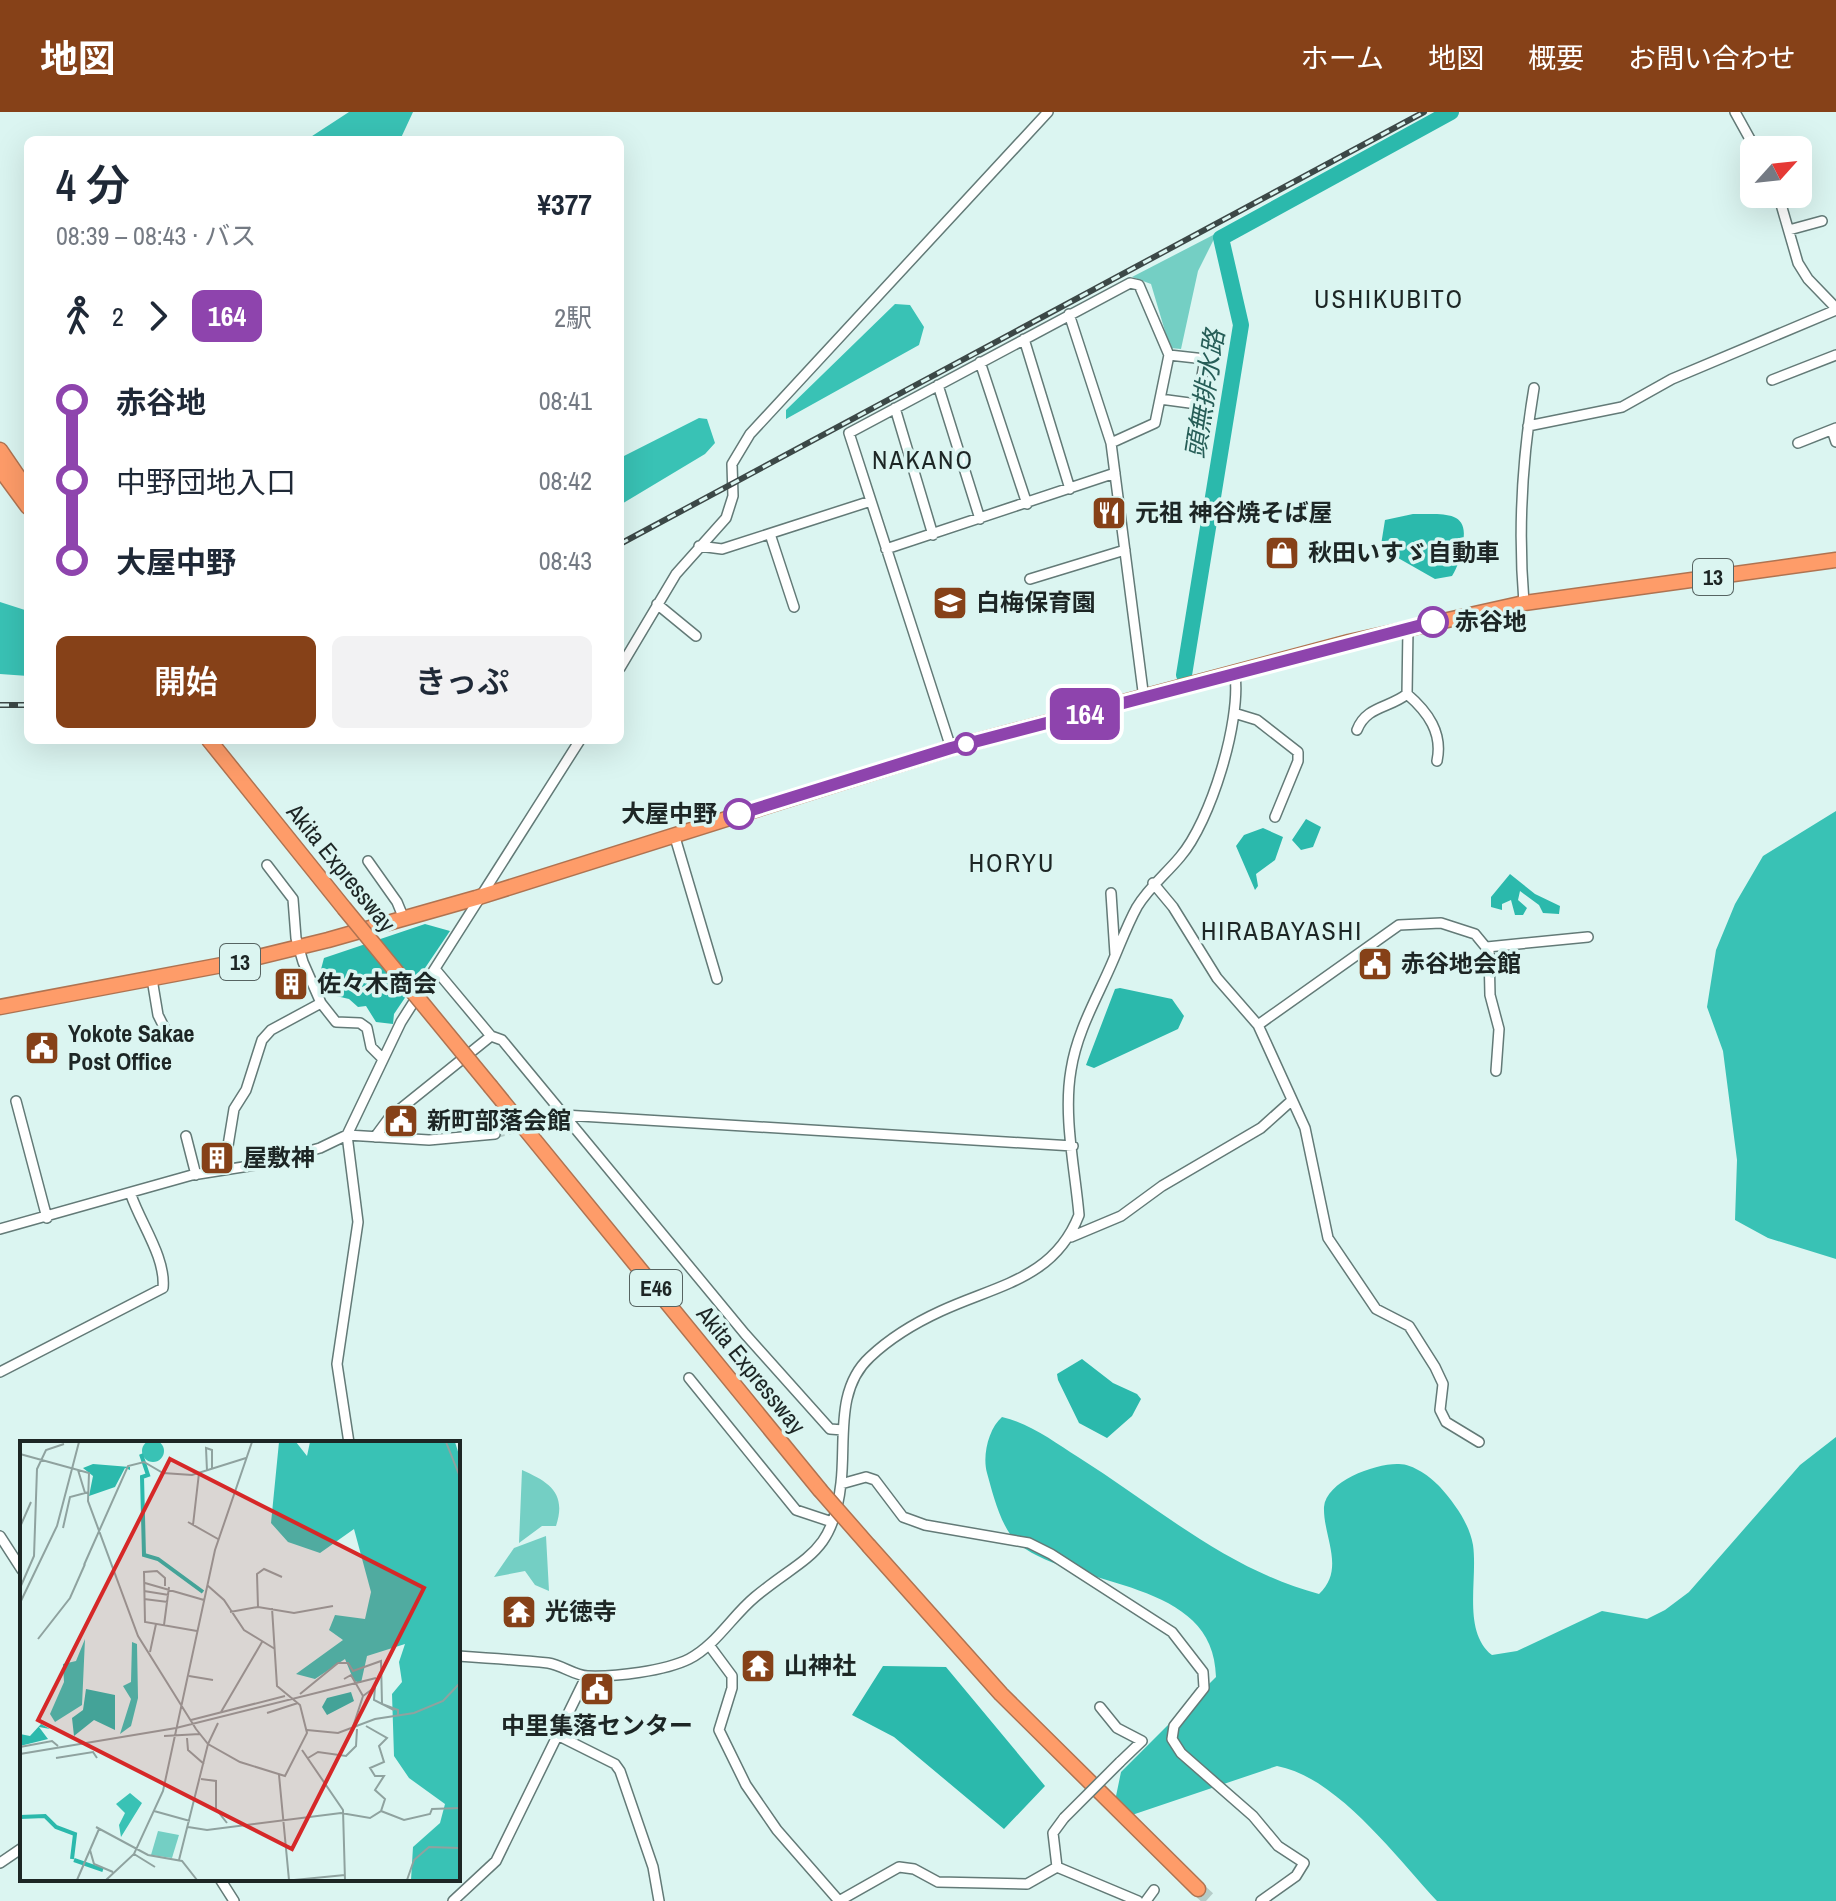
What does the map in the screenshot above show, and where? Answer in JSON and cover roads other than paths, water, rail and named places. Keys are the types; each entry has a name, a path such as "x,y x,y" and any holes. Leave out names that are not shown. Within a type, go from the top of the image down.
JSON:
{"highway":[{"path":"0,450 24,485"},
{"path":"0,469 24,502"},
{"name":"13","path":"0,1007 152,979 299,947 404,919 951,748 1408,628 1524,603 1836,560"},
{"name":"Akita Expressway","path":"212,744 820,1490 1001,1694 1198,1889"}],"street":[{"path":"624,654 699,546 714,533 730,508 732,464 750,434 1048,112"},
{"path":"1735,112 1748,136"},
{"path":"1528,426 1622,407 1672,379 1836,309 1808,279 1798,263 1782,208"},
{"path":"1789,230 1822,221"},
{"path":"951,748 849,433 1130,283 1139,285 1169,355 1155,423 1111,443"},
{"path":"1069,314 1111,443 1144,699"},
{"path":"1024,339 1070,489"},
{"path":"1160,399 1197,404 1205,359 1169,355"},
{"path":"1772,380 1836,355"},
{"path":"980,362 1027,504"},
{"path":"938,385 980,519"},
{"path":"1524,603 1520,560 1528,426 1534,388"},
{"path":"895,408 933,535"},
{"path":"1798,443 1834,429 1836,442"},
{"path":"886,549 1115,473"},
{"path":"699,546 722,549 871,501"},
{"path":"770,534 794,607"},
{"path":"1030,579 1125,550"},
{"path":"657,604 696,636"},
{"path":"1407,694 1408,628"},
{"path":"460,1656 553,1664 586,1677 675,1664 709,1645 754,1598 807,1561 829,1535 841,1484 843,1430 849,1388 868,1358 941,1311 986,1295 1034,1271 1057,1255 1071,1237 1079,1215 1071,1070 1087,1014 1135,910 1153,883 1182,856 1204,814 1221,769 1234,713 1237,692 1235,675"},
{"path":"1357,730 1369,713 1407,694"},
{"path":"1407,694 1425,709 1436,730 1437,761"},
{"path":"1234,713 1257,720 1298,752 1298,761 1275,817"},
{"path":"349,1441 337,1364 358,1222 347,1135 401,1022 476,898 577,744"},
{"path":"674,834 717,979"},
{"path":"368,861 397,902 404,919"},
{"path":"267,865 293,899 299,947 321,1003 336,1022 360,1023 367,1028 371,1047 383,1059"},
{"path":"1153,883 1173,907 1217,978 1258,1025 1290,1102 1305,1128 1328,1238 1376,1309 1409,1326 1443,1384 1440,1410 1446,1422 1479,1442"},
{"path":"1111,893 1115,957"},
{"path":"1258,1025 1399,925 1441,923 1475,934 1487,947 1490,995 1499,1029 1496,1071"},
{"path":"1487,947 1588,937"},
{"path":"435,969 491,1036 502,1040 756,1346 830,1429 843,1430"},
{"path":"152,979 158,1015 167,1033"},
{"path":"224,1170 234,1109 246,1090 262,1040 271,1030 321,1003"},
{"path":"375,1137 389,1118 491,1036"},
{"path":"16,1101 47,1218"},
{"path":"1071,1237 1121,1216 1162,1186 1261,1128 1290,1102"},
{"path":"564,1115 1073,1146"},
{"path":"0,1229 196,1175 262,1164 320,1148 347,1135 429,1140 495,1134"},
{"path":"186,1136 196,1175"},
{"path":"0,1372 163,1288 165,1271 142,1228 131,1195"},
{"path":"689,1378 796,1510 832,1522"},
{"path":"841,1484 866,1477 875,1480 903,1517 925,1525 1029,1543 1172,1632 1203,1672 1204,1688 1174,1726 1172,1739 1181,1753 1253,1816 1278,1846 1304,1863 1296,1876 1261,1901"},
{"path":"0,1536 20,1567"},
{"path":"709,1645 732,1676 732,1688 719,1730 746,1785 777,1830 839,1901 899,1867 914,1869 938,1882 1027,1884 1057,1867"},
{"path":"453,1901 496,1861 586,1677"},
{"path":"1057,1867 1051,1844 1053,1833 1064,1818 1142,1741 1117,1728 1100,1707"},
{"path":"557,1735 615,1764 620,1771 653,1867 659,1901"},
{"path":"0,1863 20,1849"},
{"path":"1057,1867 1138,1901"},
{"path":"221,1881 234,1901"},
{"path":"1146,1901 1154,1890"}],"waterway":[{"name":"頭無排水路","path":"1184,675 1241,325 1221,238 1451,112"}],"tunnel":[{"path":"495,1134 564,1115"},
{"path":"1198,1889 1211,1901"}],"railway":[{"path":"624,542 1424,112"},
{"path":"0,705 24,705"}],"place":[{"name":"元祖 神谷焼そば屋","path":"1109,513"},
{"name":"秋田いすゞ自動車","path":"1282,553"},
{"name":"白梅保育園","path":"950,603"},
{"name":"赤谷地","path":"1433,622"},
{"name":"大屋中野","path":"739,814"},
{"name":"赤谷地会館","path":"1375,964"},
{"name":"佐々木商会","path":"291,984"},
{"name":"Yokote Sakae Post Office","path":"42,1048"},
{"name":"新町部落会館","path":"401,1121"},
{"name":"屋敷神","path":"217,1158"},
{"name":"光徳寺","path":"519,1612"},
{"name":"山神社","path":"758,1666"},
{"name":"中里集落センター","path":"597,1689"}],"district":[{"name":"USHIKUBITO","path":"1389,299"},
{"name":"NAKANO","path":"923,460"},
{"name":"HORYU","path":"1012,863"},
{"name":"HIRABAYASHI","path":"1282,931"}]}
